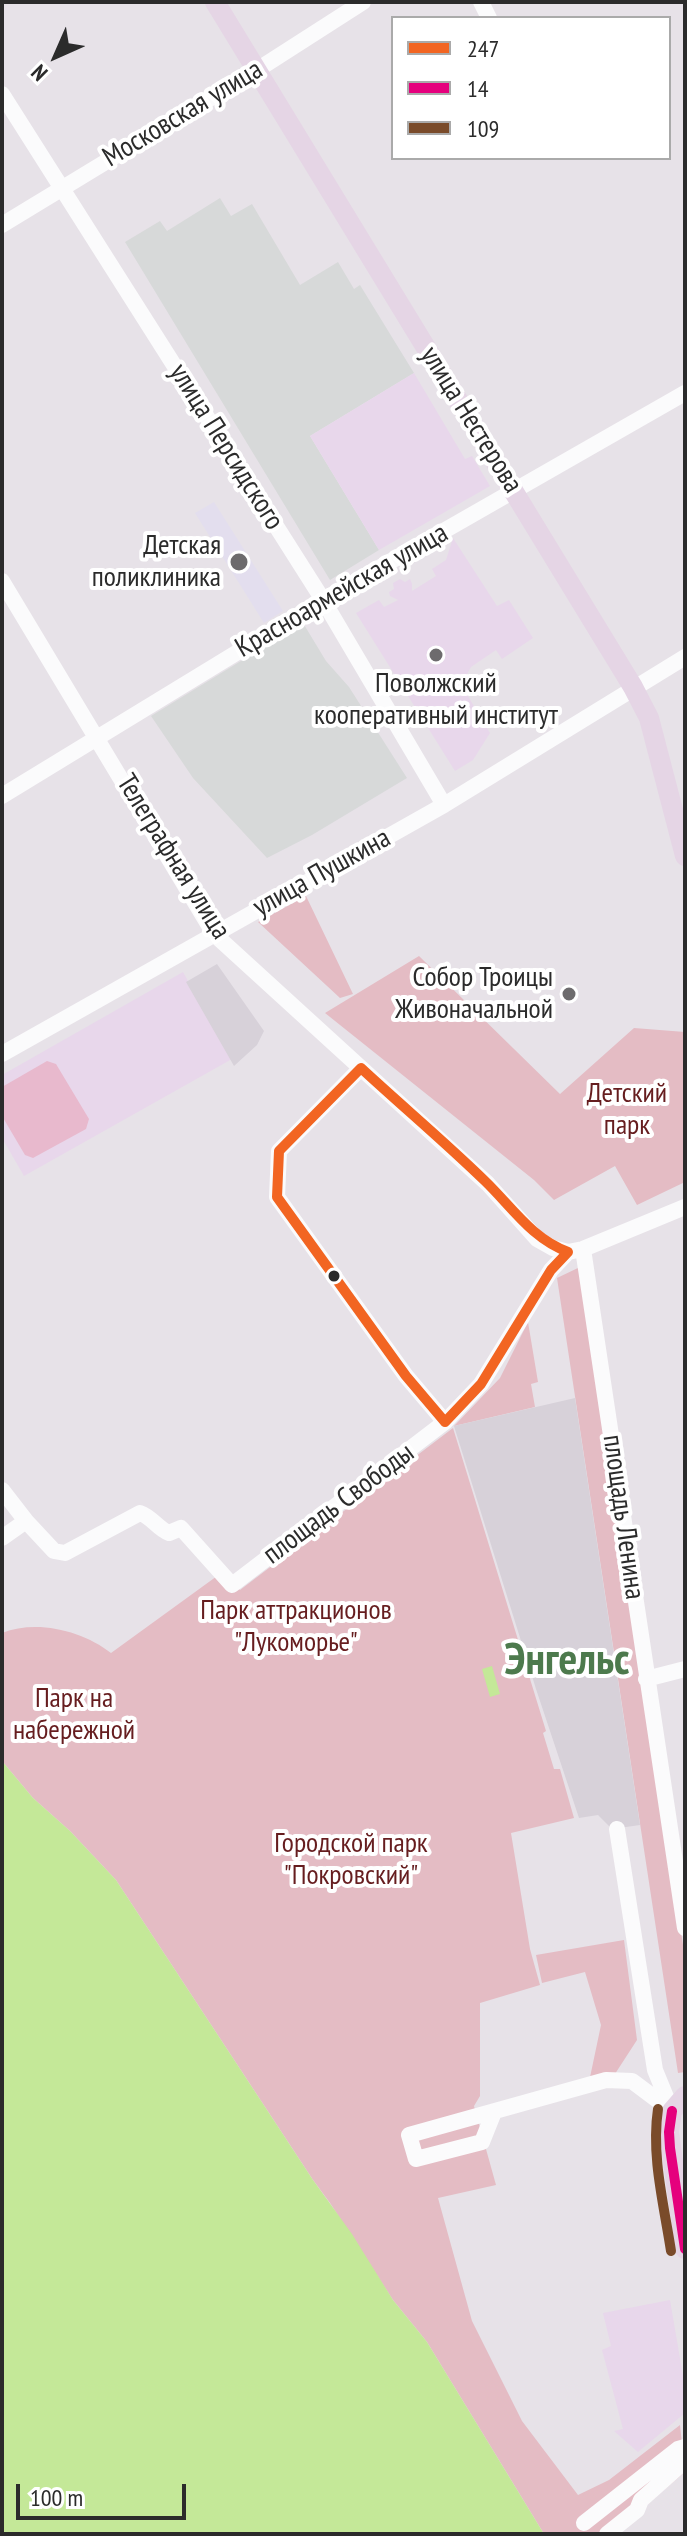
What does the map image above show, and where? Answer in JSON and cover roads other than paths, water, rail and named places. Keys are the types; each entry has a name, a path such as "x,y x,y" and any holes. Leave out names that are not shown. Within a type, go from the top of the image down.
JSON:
{"main road":[{"name":"улица Нестерова","path":"215,2 633,687 649,718 685,856"},
{"path":"678,2103 669,2132 685,2249"}],"street":[{"name":"Московская улица","path":"2,225 363,2"},
{"name":"улица Персидского","path":"2,94 323,600 444,805"},
{"name":"Красноармейская улица","path":"2,796 323,600 685,393"},
{"name":"Телеграфная улица","path":"2,581 214,934 488,1184 537,1239 553,1248 576,1251"},
{"path":"633,687 685,657"},
{"name":"улица Пушкина","path":"5,1047 444,805 633,687"},
{"path":"361,1068 279,1151 277,1197 406,1376 445,1422"},
{"name":"площадь Свободы","path":"26,1521 54,1551 65,1553 140,1513 148,1516 163,1531 169,1533 181,1528 232,1585 445,1422 481,1384 551,1270 576,1251 685,1207"},
{"name":"площадь Ленина","path":"576,1251 685,1928"},
{"path":"2,1490 26,1521 2,1538"},
{"path":"646,1679 685,1669"},
{"path":"617,1829 655,2070 678,2103"},
{"path":"494,2112 482,2142 416,2159 409,2135 606,2080 632,2081 678,2103"},
{"path":"584,2523 678,2449 685,2447"},
{"path":"607,2534 637,2510 641,2500 685,2461"},
{"path":"624,2492 637,2510"}],"place":[{"name":"Детская поликлиника","path":"239,562"},
{"name":"Поволжский кооперативный институт","path":"436,655"},
{"name":"Собор Троицы Живоначальной","path":"569,994"}],"district":[{"name":"Энгельс","path":"567,1661"}],"park label":[{"name":"Детский парк","path":"627,1110"},
{"name":"Парк аттракционов \"Лукоморье\"","path":"296,1627"},
{"name":"Парк на набережной","path":"74,1715"},
{"name":"Городской парк \"Покровский\"","path":"351,1860"}]}
